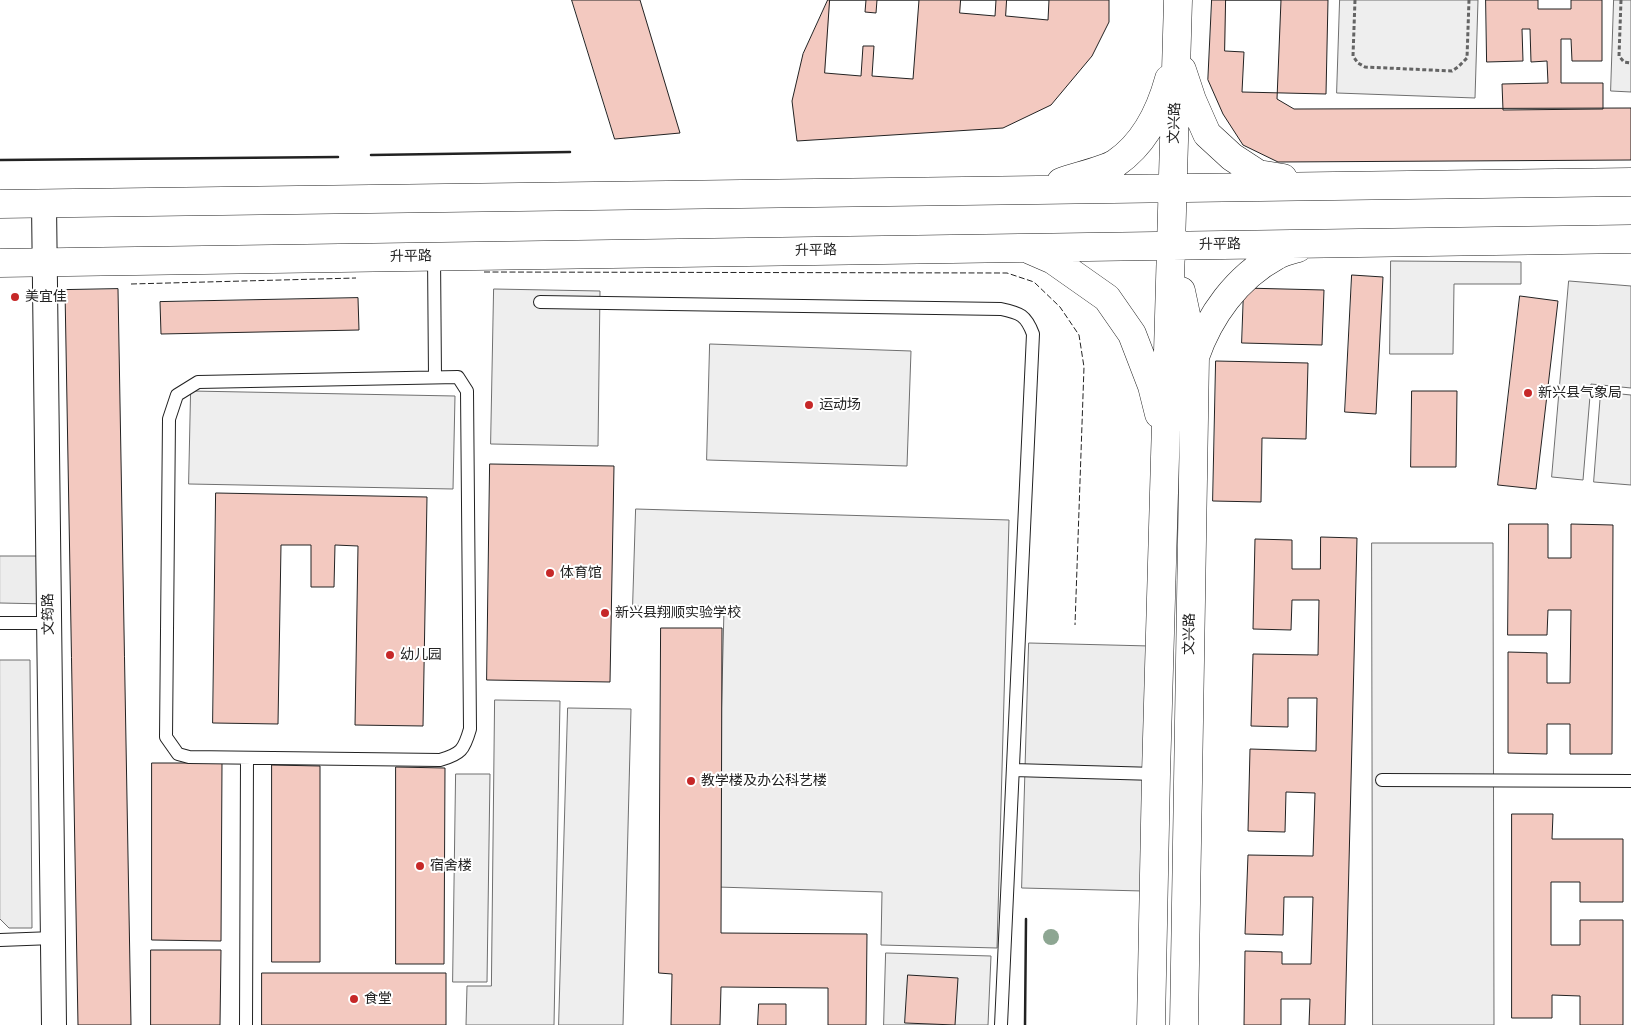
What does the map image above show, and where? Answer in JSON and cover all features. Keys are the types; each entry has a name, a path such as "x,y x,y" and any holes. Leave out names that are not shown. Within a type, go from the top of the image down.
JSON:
{"street":[{"name":"文兴路","path":"1151,1025 1156,774 1178,0"},
{"path":"1177,52 1192,100 1207,134 1232,157 1258,174 1324,186"},
{"path":"1038,190 1115,164 1144,138 1163,102 1177,52"},
{"path":"0,204 1631,182"},
{"name":"文筠路","path":"44,204 54,1025"},
{"name":"升平路","path":"0,262 1631,239"},
{"path":"1194,357 1202,337 1215,314 1237,285 1276,255 1311,244"},
{"name":"文兴路","path":"1171,246 1194,357 1184,1025"},
{"path":"1027,248 1053,260 1107,298 1132,334 1152,386 1166,440"}],"lane":[{"path":"434,256 435,377"},
{"path":"540,302 1001,310 1018,312 1029,323 1034,334 1001,1025"},
{"path":"458,377 467,391 470,729 465,748 453,756 440,760 247,758 189,757 178,754 166,737 168,419 176,395 198,382 458,377"},
{"path":"0,623 49,623"},
{"path":"246,1025 247,758"},
{"path":"1013,770 1156,774"},
{"path":"1382,780 1631,781"},
{"path":"0,940 53,938"}],"path":[{"path":"1355,0 1353,56 1358,63 1366,67 1452,71 1468,58 1469,0"},
{"path":"1621,0 1619,56 1624,62 1631,63"}],"shaded area":[{"path":"1340,0 1478,0 1475,98 1337,93"},
{"path":"1614,0 1631,0 1631,92 1611,91"},
{"path":"1391,261 1521,262 1521,284 1454,284 1453,354 1390,354"},
{"path":"1569,281 1631,286 1631,388 1591,384 1583,480 1552,477"},
{"path":"494,289 600,291 598,446 491,444"},
{"name":"运动场","path":"710,344 911,351 907,466 707,460"},
{"path":"191,391 455,396 453,489 189,484"},
{"path":"1601,392 1631,395 1631,485 1594,482"},
{"path":"636,509 1009,520 997,948 881,945 882,892 717,887 724,609 633,606"},
{"path":"1372,543 1493,543 1494,1025 1373,1025"},
{"path":"0,556 48,556 49,604 0,603"},
{"path":"1029,643 1150,646 1143,891 1022,888"},
{"path":"0,660 30,660 32,928 9,928 0,919"},
{"path":"495,700 560,701 554,1025 466,1025 467,986 491,986"},
{"path":"568,708 631,709 623,1025 559,1025"},
{"path":"456,774 490,774 487,982 453,982"},
{"path":"886,953 991,956 988,1025 884,1025"}],"building":[{"path":"572,0 640,0 680,133 615,139"},
{"path":"828,0 1109,0 1109,22 1092,56 1051,105 1003,128 797,141 792,101 803,54"},
{"path":"830,0 866,0 865,12 876,13 877,0 919,0 913,79 872,76 874,46 863,46 861,76 825,73"},
{"path":"961,0 996,0 995,16 960,13"},
{"path":"1007,0 1049,0 1048,20 1006,16"},
{"path":"1212,0 1281,0 1277,99 1294,109 1631,108 1631,160 1278,162 1243,145 1223,114 1208,80"},
{"path":"1226,0 1328,0 1326,94 1242,92 1244,52 1225,51"},
{"path":"1486,0 1538,0 1538,9 1571,9 1571,0 1602,0 1602,61 1572,61 1571,39 1561,39 1561,83 1603,83 1603,109 1503,110 1502,84 1548,83 1547,61 1531,62 1530,29 1522,29 1523,61 1487,62"},
{"path":"1352,275 1383,277 1376,414 1345,412"},
{"path":"1244,288 1324,290 1322,345 1242,343"},
{"path":"118,289 131,1025 78,1025 65,290"},
{"name":"新兴县气象局","path":"1520,296 1558,301 1536,489 1498,485"},
{"path":"358,298 359,330 161,334 160,302"},
{"path":"1216,361 1308,363 1306,439 1262,438 1261,502 1213,501"},
{"path":"1412,391 1457,391 1456,467 1411,467"},
{"name":"体育馆","path":"490,464 614,466 610,682 487,680"},
{"name":"幼儿园","path":"216,493 427,497 423,726 355,725 358,546 335,545 334,587 311,587 311,545 281,545 278,724 213,723"},
{"path":"1509,524 1548,524 1548,558 1571,558 1571,524 1613,525 1612,754 1570,754 1570,724 1547,724 1547,754 1508,753 1508,652 1547,653 1547,683 1570,683 1571,610 1548,610 1547,635 1508,635"},
{"path":"1321,537 1357,538 1345,1025 1309,1025 1310,999 1281,999 1281,1025 1244,1025 1245,951 1282,952 1282,964 1311,964 1313,897 1284,897 1283,935 1245,934 1248,855 1313,856 1315,793 1286,792 1285,832 1248,831 1250,749 1316,751 1317,698 1288,698 1288,727 1251,726 1253,654 1318,655 1319,600 1292,600 1291,630 1253,629 1255,539 1292,540 1292,569 1320,569"},
{"name":"教学楼及办公科艺楼","path":"661,628 722,628 721,933 867,934 866,1025 828,1025 828,988 721,987 720,1025 671,1025 672,974 659,973"},
{"path":"152,763 222,763 221,941 152,940"},
{"path":"272,765 320,766 320,962 272,962"},
{"name":"宿舍楼","path":"396,767 445,768 444,964 396,964"},
{"path":"1512,814 1553,814 1552,839 1623,839 1623,902 1580,902 1580,882 1551,882 1551,945 1580,945 1580,920 1623,920 1623,1025 1580,1025 1580,996 1552,995 1552,1018 1512,1018"},
{"path":"151,950 221,950 220,1025 151,1025"},
{"name":"食堂","path":"262,973 446,973 446,1025 262,1025"},
{"path":"908,975 958,978 955,1025 905,1023"},
{"path":"759,1004 786,1004 786,1025 758,1025"}],"fence":[{"path":"484,272 1007,273 1034,282 1060,307 1079,335 1084,367 1075,625"},
{"path":"131,284 356,278"}],"wall":[{"path":"371,155 570,152"},
{"path":"0,160 338,157"},
{"path":"1025,1025 1026,919"}],"place":[{"name":"美宜佳","path":"15,297"},
{"name":"新兴县气象局","path":"1528,393"},
{"name":"运动场","path":"809,405"},
{"name":"体育馆","path":"550,573"},
{"name":"新兴县翔顺实验学校","path":"605,613"},
{"name":"幼儿园","path":"390,655"},
{"name":"教学楼及办公科艺楼","path":"691,781"},
{"name":"宿舍楼","path":"420,866"},
{"name":"食堂","path":"354,999"}]}
